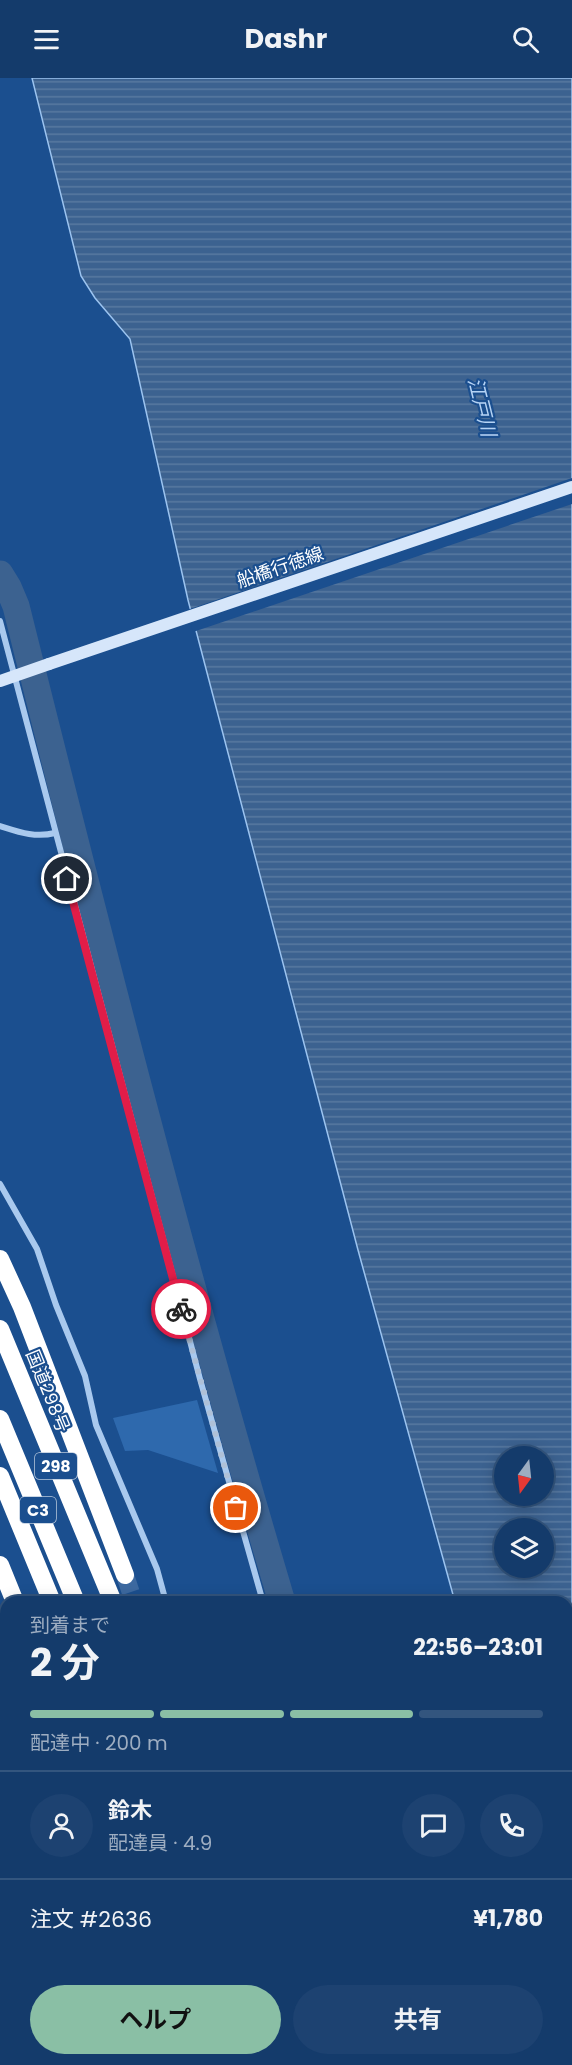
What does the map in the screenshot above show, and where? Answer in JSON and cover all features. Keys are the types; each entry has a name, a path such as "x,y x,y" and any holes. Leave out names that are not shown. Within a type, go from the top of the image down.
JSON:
{"highway":[{"path":"0,1259 22,1307 125,1575"},
{"name":"国道298号","path":"0,1329 111,1596"},
{"name":"C3","path":"0,1419 74,1596"},
{"name":"C3","path":"0,1476 50,1596"},
{"path":"0,1565 13,1596"}],"main road":[{"name":"船橋行徳線","path":"0,681 572,487"}],"street":[{"path":"0,621 200,1379 261,1596"},
{"path":"0,826 30,835 42,836 55,833"},
{"path":"0,1184 37,1249 56,1305 85,1376 96,1425 157,1569 164,1596"}],"green space":[{"path":"197,1400 218,1473 148,1450 125,1451 113,1418"}],"water":[{"name":"江戸川","path":"32,78 572,78 572,1596 453,1596 358,1250 188,600 130,339 95,298 81,276"}],"pier":[{"path":"572,478 572,504 193,632 187,610"}],"waterway":[{"path":"0,574 16,606 143,1106 280,1596"}],"tunnel":[{"path":"125,1575 132,1596"}],"way so far":[{"path":"181,1309 236,1508"}],"route":[{"path":"67,879 181,1309"}]}
